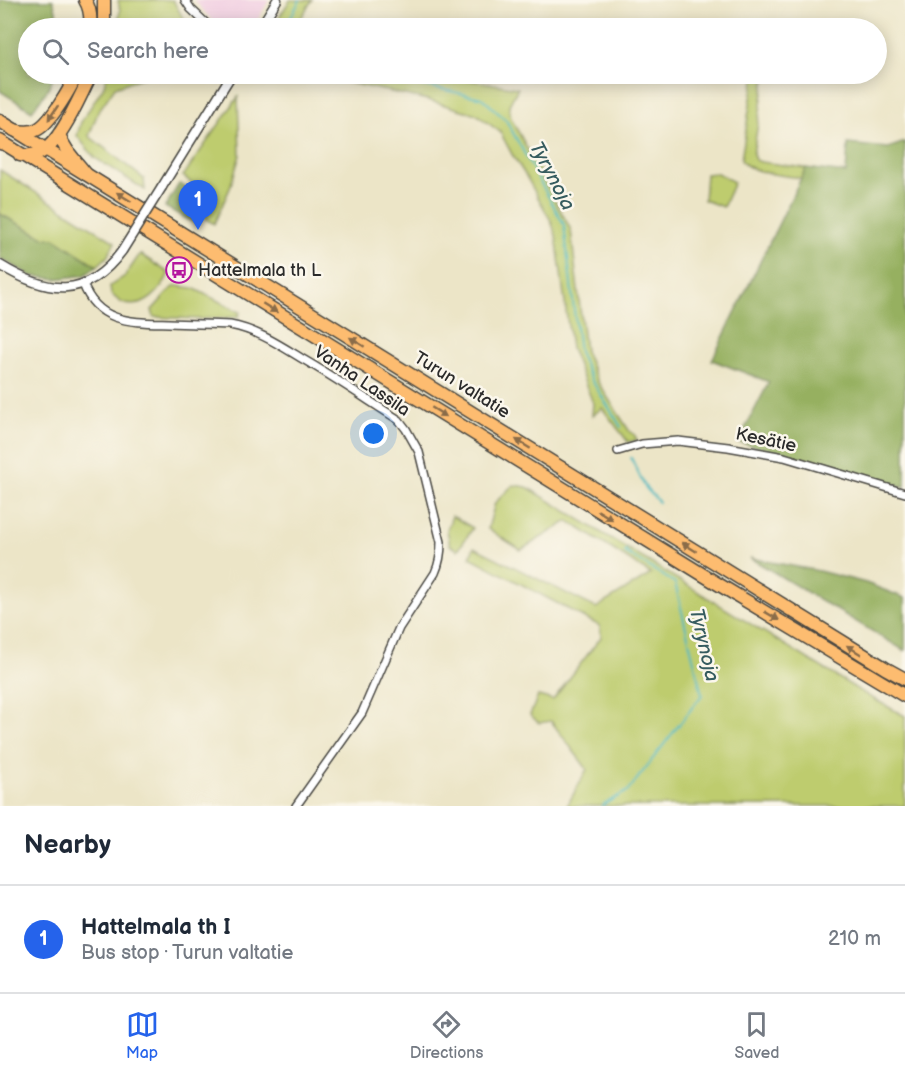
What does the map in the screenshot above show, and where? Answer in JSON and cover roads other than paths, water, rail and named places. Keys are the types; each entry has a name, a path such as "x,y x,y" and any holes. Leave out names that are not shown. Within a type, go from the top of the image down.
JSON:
{"highway":[{"path":"85,0 90,18"},
{"path":"104,0 104,18"},
{"path":"14,130 32,131 44,126 72,84"},
{"path":"20,155 34,156 46,150 59,134 87,84"},
{"name":"Turun valtatie","path":"0,121 905,679"},
{"path":"59,134 63,145 86,174"},
{"name":"Turun valtatie","path":"1,143 718,584 905,696"}],"street":[{"path":"185,0 200,18"},
{"path":"266,18 277,0"},
{"path":"0,265 17,276 58,289 83,284 106,270 122,251 226,84"},
{"name":"Vanha Lassila","path":"83,284 85,291 97,307 119,319 139,322 230,325 243,327 263,335 399,420 418,452 441,542 439,563 435,573 399,628 362,713 296,806"},
{"name":"Kesätie","path":"618,451 642,444 678,441 728,447 784,457 905,493"}],"waterway":[{"path":"290,18 300,0"},
{"name":"Tyrynoja","path":"415,84 482,98 506,120 564,225 579,352 591,379 621,427"},
{"path":"631,458 645,487 659,502"},
{"name":"Tyrynoja","path":"603,806 628,791 702,695 675,583 625,552 626,550"}],"place":[{"name":"Hattelmala th I","path":"198,230"},
{"name":"Hattelmala th L","path":"179,270"}]}
